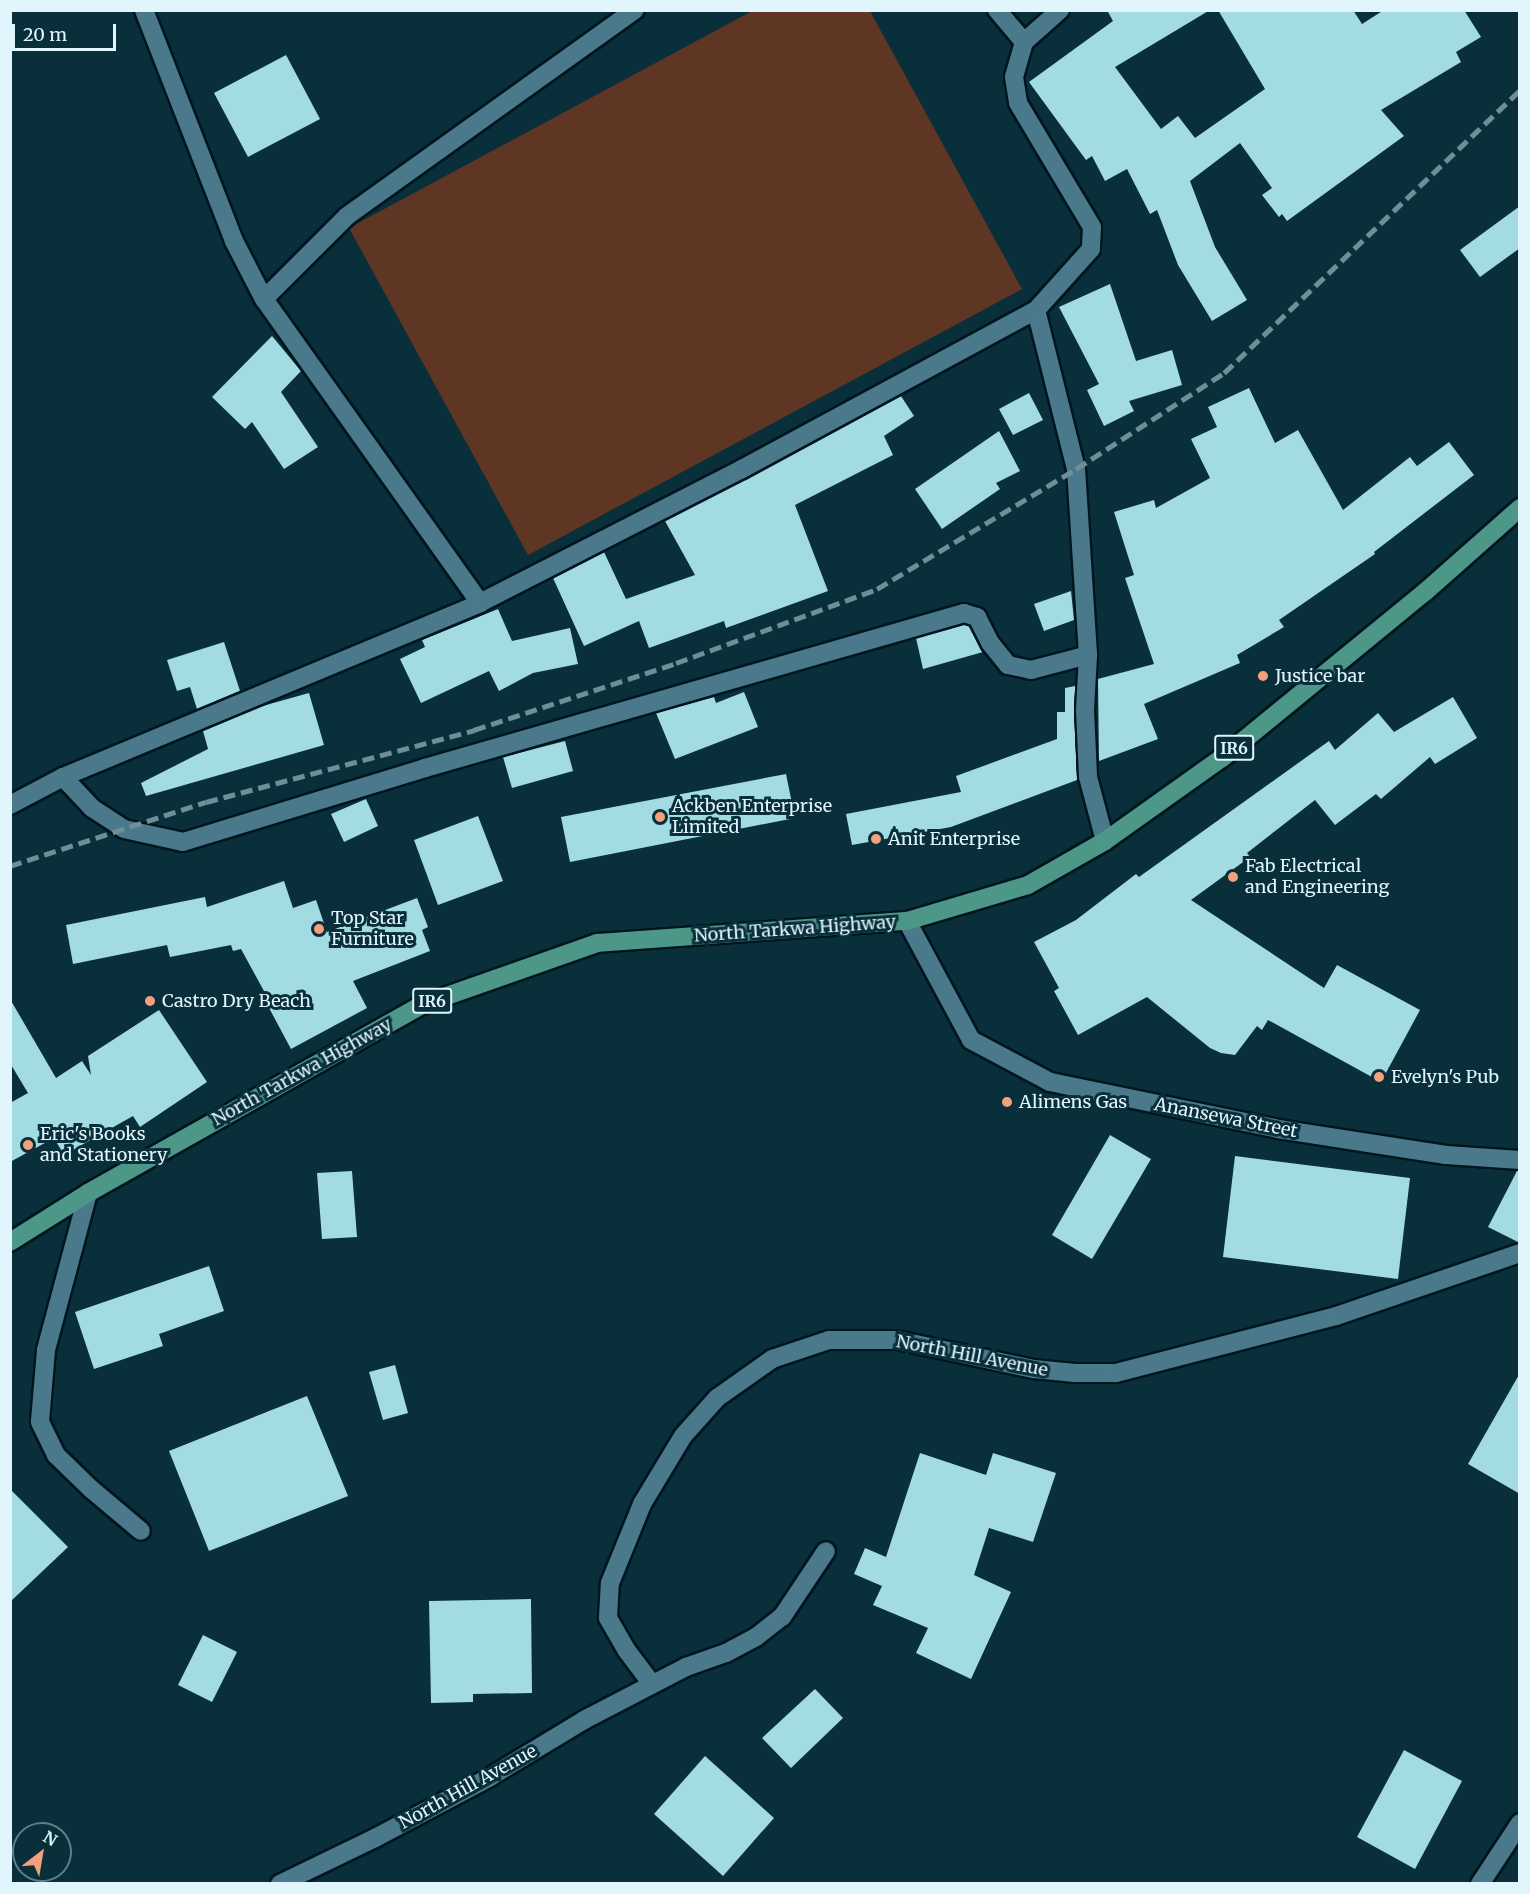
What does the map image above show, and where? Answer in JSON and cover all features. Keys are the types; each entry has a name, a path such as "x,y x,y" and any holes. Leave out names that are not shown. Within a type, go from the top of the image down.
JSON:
{"main road":[{"name":"North Tarkwa Highway","path":"10,1242 88,1193 421,1005 597,943 907,921 1028,885 1106,841 1222,758 1425,592 1520,508"}],"street":[{"path":"144,10 234,241 264,299 480,603"},
{"path":"264,299 347,216 635,10"},
{"path":"997,10 1024,42"},
{"path":"10,805 63,777 480,603 742,469 1036,310 1091,249 1092,227 1018,103 1014,77 1024,42 1060,10"},
{"path":"1036,310 1076,469 1088,655 1085,710 1088,777 1106,841"},
{"path":"63,777 92,808 124,829 183,842 425,768 964,613 977,617 991,644 1008,664 1032,670 1088,655"},
{"name":"Anansewa Street","path":"907,921 971,1040 1050,1082 1278,1129 1446,1155 1520,1160"},
{"path":"88,1193 46,1350 40,1422 56,1455 91,1489 141,1531"},
{"name":"North Hill Avenue","path":"652,1684 627,1651 608,1618 610,1582 642,1504 683,1436 717,1398 772,1359 829,1340 897,1340 1034,1369 1075,1373 1116,1373 1336,1316 1520,1253"},
{"name":"North Hill Avenue","path":"280,1884 375,1838 490,1777 584,1720 652,1684 756,1637 782,1617 826,1551"},
{"path":"1480,1884 1520,1823"}],"shaded area":[{"path":"752,11 870,11 1022,289 528,555 349,228"}],"building":[{"path":"1107,10 1210,10 1115,67 1161,129 1178,116 1195,138 1265,89 1218,10 1353,10 1362,24 1384,10 1464,10 1481,37 1456,52 1461,62 1381,110 1404,136 1287,221 1282,214 1279,217 1262,195 1272,188 1240,143 1190,181 1215,247 1247,300 1212,321 1178,265 1157,210 1150,214 1127,169 1105,181 1092,156 1086,160 1029,82 1113,21"},
{"path":"286,55 320,119 248,157 214,93"},
{"path":"1520,206 1520,248 1480,277 1460,250"},
{"path":"1110,284 1136,361 1172,350 1182,385 1129,401 1134,411 1104,426 1087,390 1099,384 1059,307"},
{"path":"272,336 301,371 281,392 318,447 284,469 252,422 245,429 212,397"},
{"path":"1249,388 1275,443 1298,430 1343,510 1410,457 1417,466 1449,442 1474,475 1374,552 1375,554 1279,620 1284,627 1237,655 1240,663 1144,704 1158,739 1099,761 1098,679 1154,664 1125,578 1134,575 1114,512 1154,500 1156,508 1210,478 1191,439 1217,427 1208,407"},
{"path":"1029,393 1043,420 1013,435 999,409"},
{"path":"901,396 914,416 884,436 893,455 795,505 828,591 726,628 724,621 649,648 639,621 584,646 553,578 604,552 626,599 695,575 665,521"},
{"path":"999,431 1020,471 996,483 1000,489 942,529 915,489"},
{"path":"1071,591 1074,620 1044,631 1034,604"},
{"path":"498,609 512,641 570,628 578,664 533,673 499,691 489,671 421,703 400,659 425,647 422,640"},
{"path":"964,625 969,626 983,652 923,669 916,638"},
{"path":"224,642 240,691 197,709 190,687 177,691 167,660"},
{"path":"1075,686 1077,780 951,827 852,845 846,814 961,792 956,776 1057,739 1057,712 1065,712 1065,688"},
{"path":"744,692 758,727 675,759 656,713 714,697 716,703"},
{"path":"309,693 324,745 146,796 141,783 208,749 203,731 259,707"},
{"path":"1453,697 1477,738 1435,764 1430,757 1381,799 1376,794 1335,825 1315,800 1247,853 1250,857 1191,900 1324,988 1337,965 1420,1010 1381,1082 1268,1020 1262,1030 1257,1026 1235,1055 1221,1053 1210,1048 1147,997 1078,1035 1054,991 1059,988 1034,942 1076,920 1136,874 1139,877 1329,741 1335,750 1378,713 1394,732"},
{"path":"565,741 573,771 512,788 503,757"},
{"path":"786,774 795,818 570,862 561,817"},
{"path":"366,799 378,826 344,842 331,814"},
{"path":"478,816 503,881 438,905 414,840"},
{"path":"284,881 293,908 316,900 327,932 417,898 428,927 422,930 430,951 353,981 367,1008 291,1049 268,1006 271,1004 241,949 233,951 231,945 170,957 167,945 73,964 66,925 205,897 207,907"},
{"path":"10,999 56,1078 82,1061 91,1075 88,1056 159,1010 207,1082 140,1127 133,1116 64,1155 54,1138 10,1162 10,1103 28,1093 10,1063"},
{"path":"1110,1135 1151,1159 1092,1259 1052,1235"},
{"path":"1235,1156 1410,1178 1398,1279 1223,1257"},
{"path":"352,1171 357,1237 322,1239 317,1173"},
{"path":"1517,1171 1520,1171 1518,1242 1488,1227"},
{"path":"209,1266 224,1311 159,1334 163,1346 94,1369 75,1312"},
{"path":"395,1365 408,1413 383,1420 369,1372"},
{"path":"1520,1373 1520,1494 1468,1464"},
{"path":"307,1396 348,1496 209,1551 169,1451"},
{"path":"920,1453 986,1475 993,1453 1056,1473 1033,1542 989,1528 974,1575 1011,1592 971,1679 916,1653 928,1628 873,1605 882,1586 854,1574 865,1548 886,1557"},
{"path":"10,1489 68,1547 10,1602"},
{"path":"531,1599 532,1693 473,1694 473,1702 431,1703 429,1601"},
{"path":"203,1635 237,1652 212,1702 178,1685"},
{"path":"815,1689 843,1718 791,1768 762,1738"},
{"path":"1404,1750 1462,1781 1415,1869 1357,1837"},
{"path":"705,1756 774,1818 723,1876 654,1814"}],"railway":[{"path":"10,866 206,802 474,730 676,663 877,589 1076,469 1224,373 1520,90"}],"place":[{"name":"Justice bar","path":"1263,676"},
{"name":"Ackben Enterprise Limited","path":"660,817"},
{"name":"Anit Enterprise","path":"876,839"},
{"name":"Fab Electrical and Engineering","path":"1233,877"},
{"name":"Top Star Furniture","path":"319,929"},
{"name":"Castro Dry Beach","path":"150,1001"},
{"name":"Evelyn's Pub","path":"1379,1077"},
{"name":"Alimens Gas","path":"1007,1102"},
{"name":"Eric's Books and Stationery","path":"28,1145"}]}
